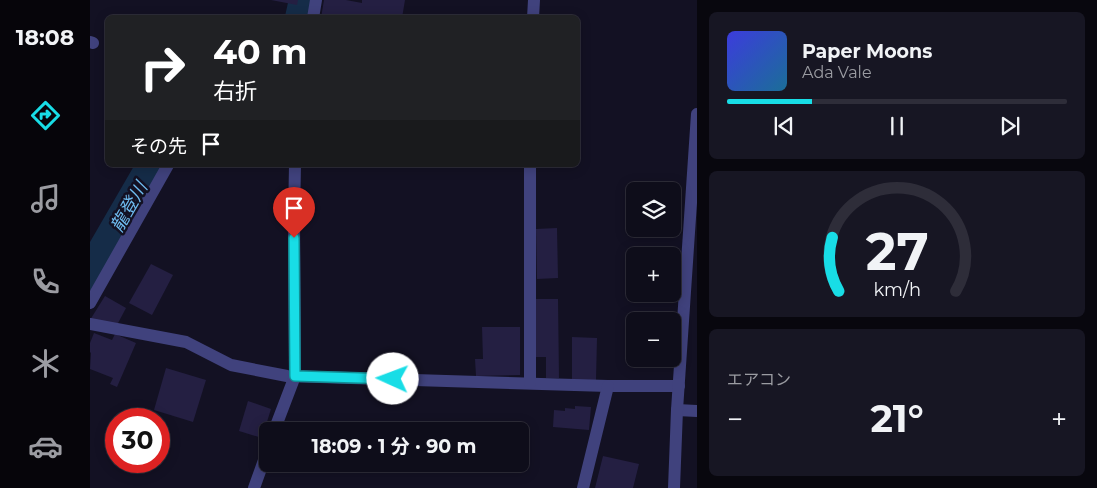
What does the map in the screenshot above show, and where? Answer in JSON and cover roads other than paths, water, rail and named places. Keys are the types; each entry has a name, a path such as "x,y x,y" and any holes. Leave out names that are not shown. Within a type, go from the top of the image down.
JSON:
{"street":[{"path":"314,15 316,0"},
{"path":"533,15 534,0"},
{"path":"674,488 687,410 679,386 697,114"},
{"path":"90,303 167,167"},
{"path":"277,422 295,376 294,218 296,167"},
{"path":"530,167 530,383"},
{"path":"90,324 186,342 231,365 287,376 608,386 679,386"},
{"path":"583,488 608,386"},
{"path":"254,488 260,472"}],"waterway":[{"name":"龍登川","path":"302,15 305,0"},
{"name":"龍登川","path":"90,274 152,167"}]}
